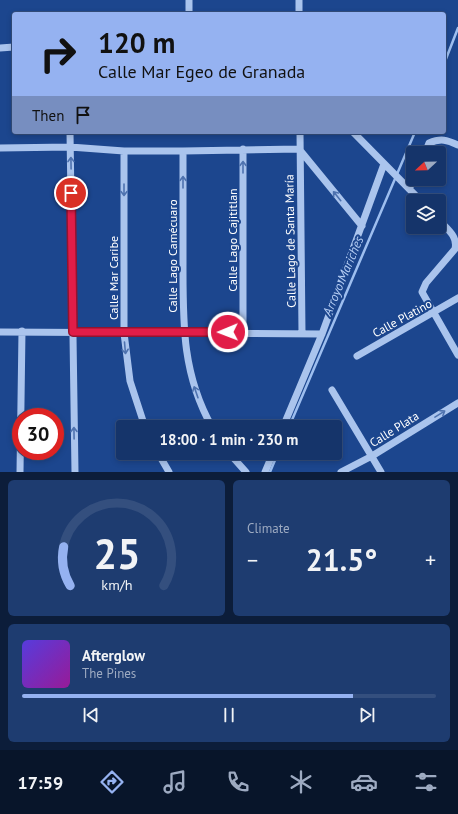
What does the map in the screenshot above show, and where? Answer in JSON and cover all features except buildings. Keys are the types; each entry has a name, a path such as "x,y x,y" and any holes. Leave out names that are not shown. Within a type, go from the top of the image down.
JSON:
{"street":[{"path":"189,0 189,12"},
{"path":"299,0 299,12"},
{"path":"0,48 12,47"},
{"path":"70,134 75,472"},
{"name":"Calle Lago de Santa María","path":"300,134 302,333"},
{"path":"355,134 415,194"},
{"path":"428,146 429,143 444,138 458,145"},
{"path":"0,148 70,147 124,151 299,149 362,226"},
{"name":"Calle Lago Cajititlan","path":"243,149 243,332"},
{"name":"Calle Mar Caribe","path":"124,151 124,332 130,381 143,420"},
{"name":"Calle Lago Camécuaro","path":"183,151 183,333 188,366 195,392 209,420"},
{"path":"286,420 322,334 384,164"},
{"path":"446,227 454,236 456,244 455,249 422,288 423,296 458,355"},
{"name":"Calle Platino","path":"357,356 458,298"},
{"path":"20,472 22,331"},
{"path":"0,332 243,332 322,334"},
{"path":"332,390 381,472"},
{"name":"Calle Plata","path":"341,472 372,456 458,403"},
{"path":"162,460 169,472"},
{"path":"235,460 246,472"},
{"path":"265,472 270,460"}],"waterway":[{"name":"Arroyo Mariches","path":"446,59 458,28"},
{"name":"Arroyo Mariches","path":"292,420 414,134"},
{"name":"Arroyo Mariches","path":"270,472 275,460"}],"route":[{"path":"71,193 73,332 228,332"}]}
